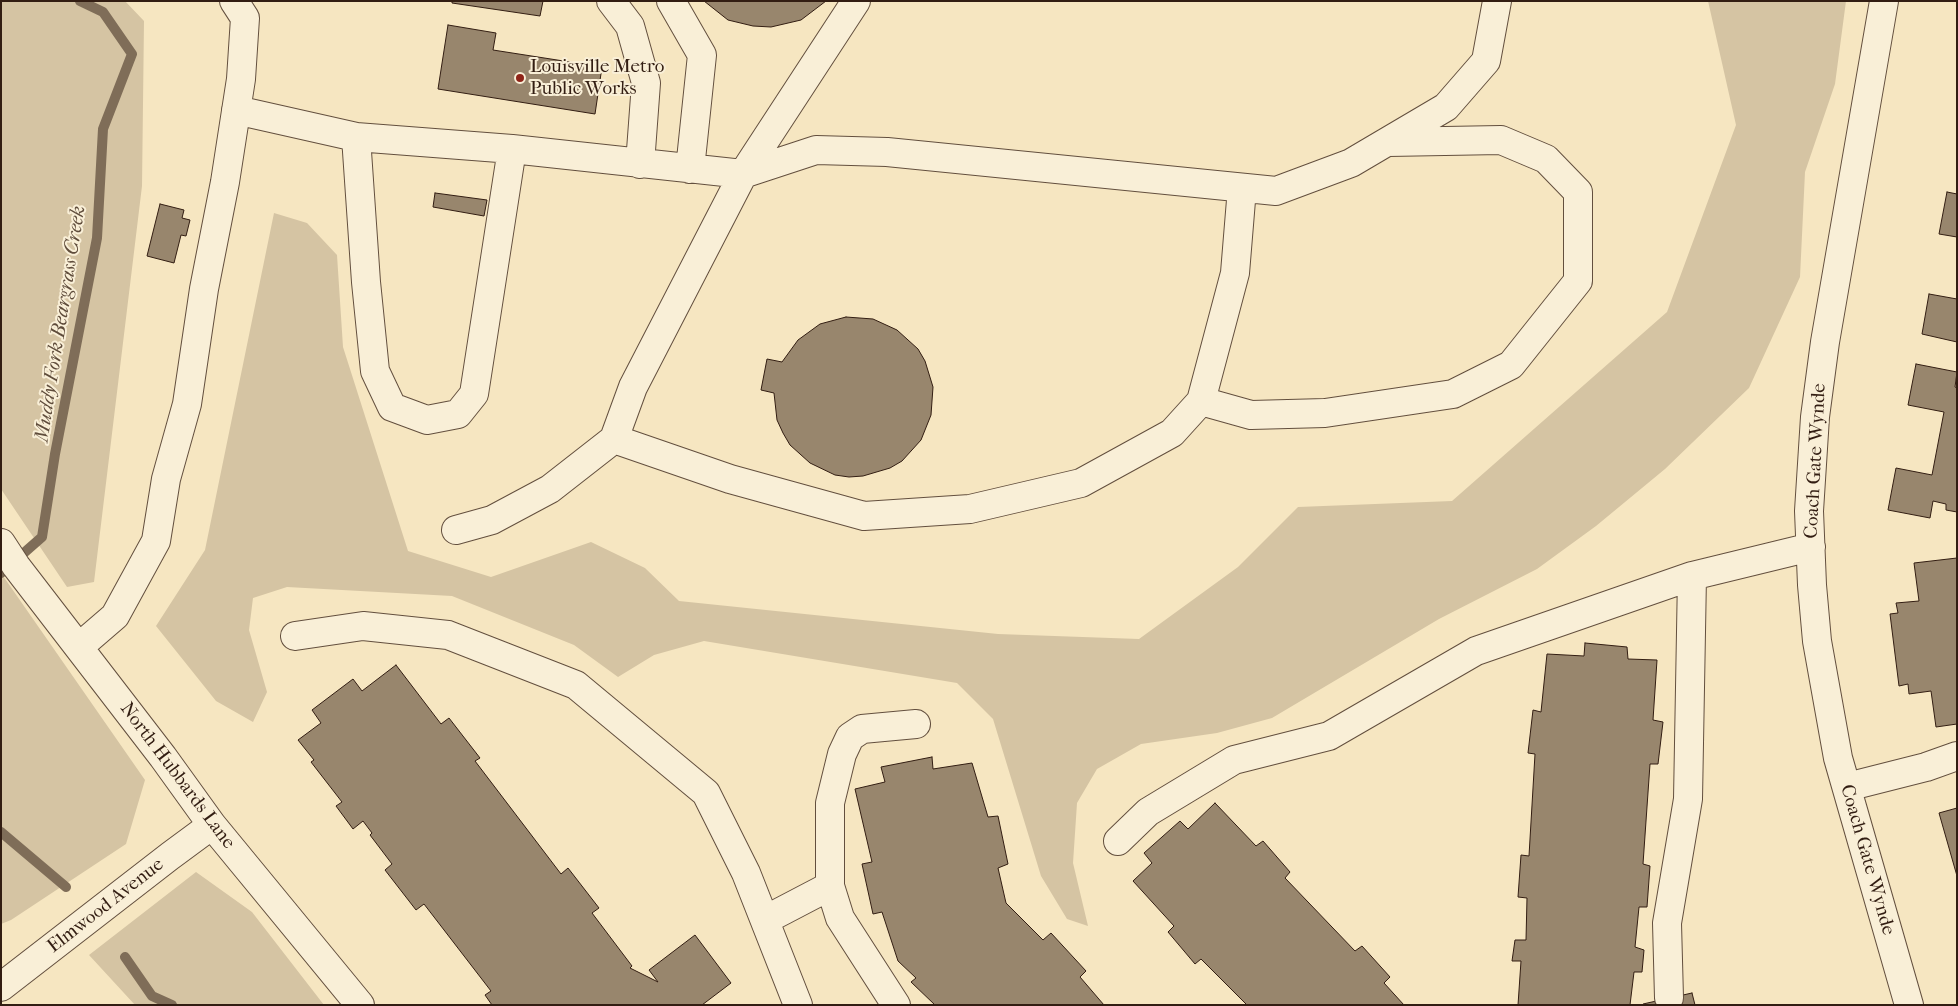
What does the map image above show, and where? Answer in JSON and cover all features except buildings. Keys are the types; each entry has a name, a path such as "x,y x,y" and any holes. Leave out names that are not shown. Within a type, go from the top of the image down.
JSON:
{"street":[{"path":"79,647 115,616 156,542 166,479 187,404 204,289 241,79 245,18 234,1"},
{"path":"611,1 630,26 646,83 640,164"},
{"path":"671,1 702,55 690,169"},
{"path":"456,530 492,520 550,489 614,439 633,387 742,174 856,1"},
{"path":"236,110 356,137 512,149 742,174 816,150 887,152 1276,191 1351,162 1446,107 1486,61 1497,1"},
{"name":"Coach Gate Wynde","path":"1884,1 1825,342 1815,417 1809,511 1817,641 1838,758 1909,1005"},
{"path":"356,137 366,282 375,371 392,408 426,420 458,414 474,394 512,149"},
{"path":"1201,401 1251,415 1325,413 1453,394 1511,365 1578,281 1578,192 1546,159 1501,140 1386,142"},
{"path":"614,439 730,480 864,516 970,509 1081,483 1172,433 1201,401 1235,273 1242,188"},
{"name":"North Hubbards Lane","path":"1,542 30,584 163,757 212,825 360,1005"},
{"path":"1118,841 1148,812 1234,760 1329,736 1476,651 1692,576 1810,547"},
{"path":"1669,998 1667,923 1688,799 1692,576"},
{"path":"295,636 363,626 448,635 576,685 706,792 746,873 798,1005"},
{"path":"896,1005 840,918 830,886 830,803 842,754 850,737 862,729 916,724"},
{"path":"1846,788 1926,767 1957,756"},
{"name":"Elmwood Avenue","path":"1,987 212,825"},
{"path":"765,920 830,886"}],"shaded area":[{"path":"1,1 125,1 144,21 142,186 94,582 67,587 1,489"},
{"path":"1708,1 1846,1 1835,84 1805,172 1800,277 1749,388 1665,469 1596,526 1537,569 1439,619 1272,718 1217,733 1141,744 1097,769 1077,803 1073,863 1088,926 1067,919 1041,876 993,719 957,683 704,641 654,655 618,677 574,645 452,596 287,587 253,598 249,630 267,692 253,722 216,701 156,626 205,550 274,213 307,223 337,255 343,347 408,551 491,577 591,542 645,568 679,601 998,634 1139,639 1238,567 1298,507 1452,501 1667,312 1736,125"},
{"path":"1,573 145,780 126,844 11,920 1,924"},
{"path":"196,872 252,912 324,1005 135,1005 89,955"}],"waterway":[{"name":"Muddy Fork Beargrass Creek","path":"1,573 42,537 55,454 97,238 103,129 132,54 103,12 80,1"},
{"name":"Muddy Fork Beargrass Creek","path":"1,832 66,887"},
{"name":"Muddy Fork Beargrass Creek","path":"125,957 152,996 172,1005"}],"place":[{"name":"Louisville Metro Public Works","path":"520,78"}]}
